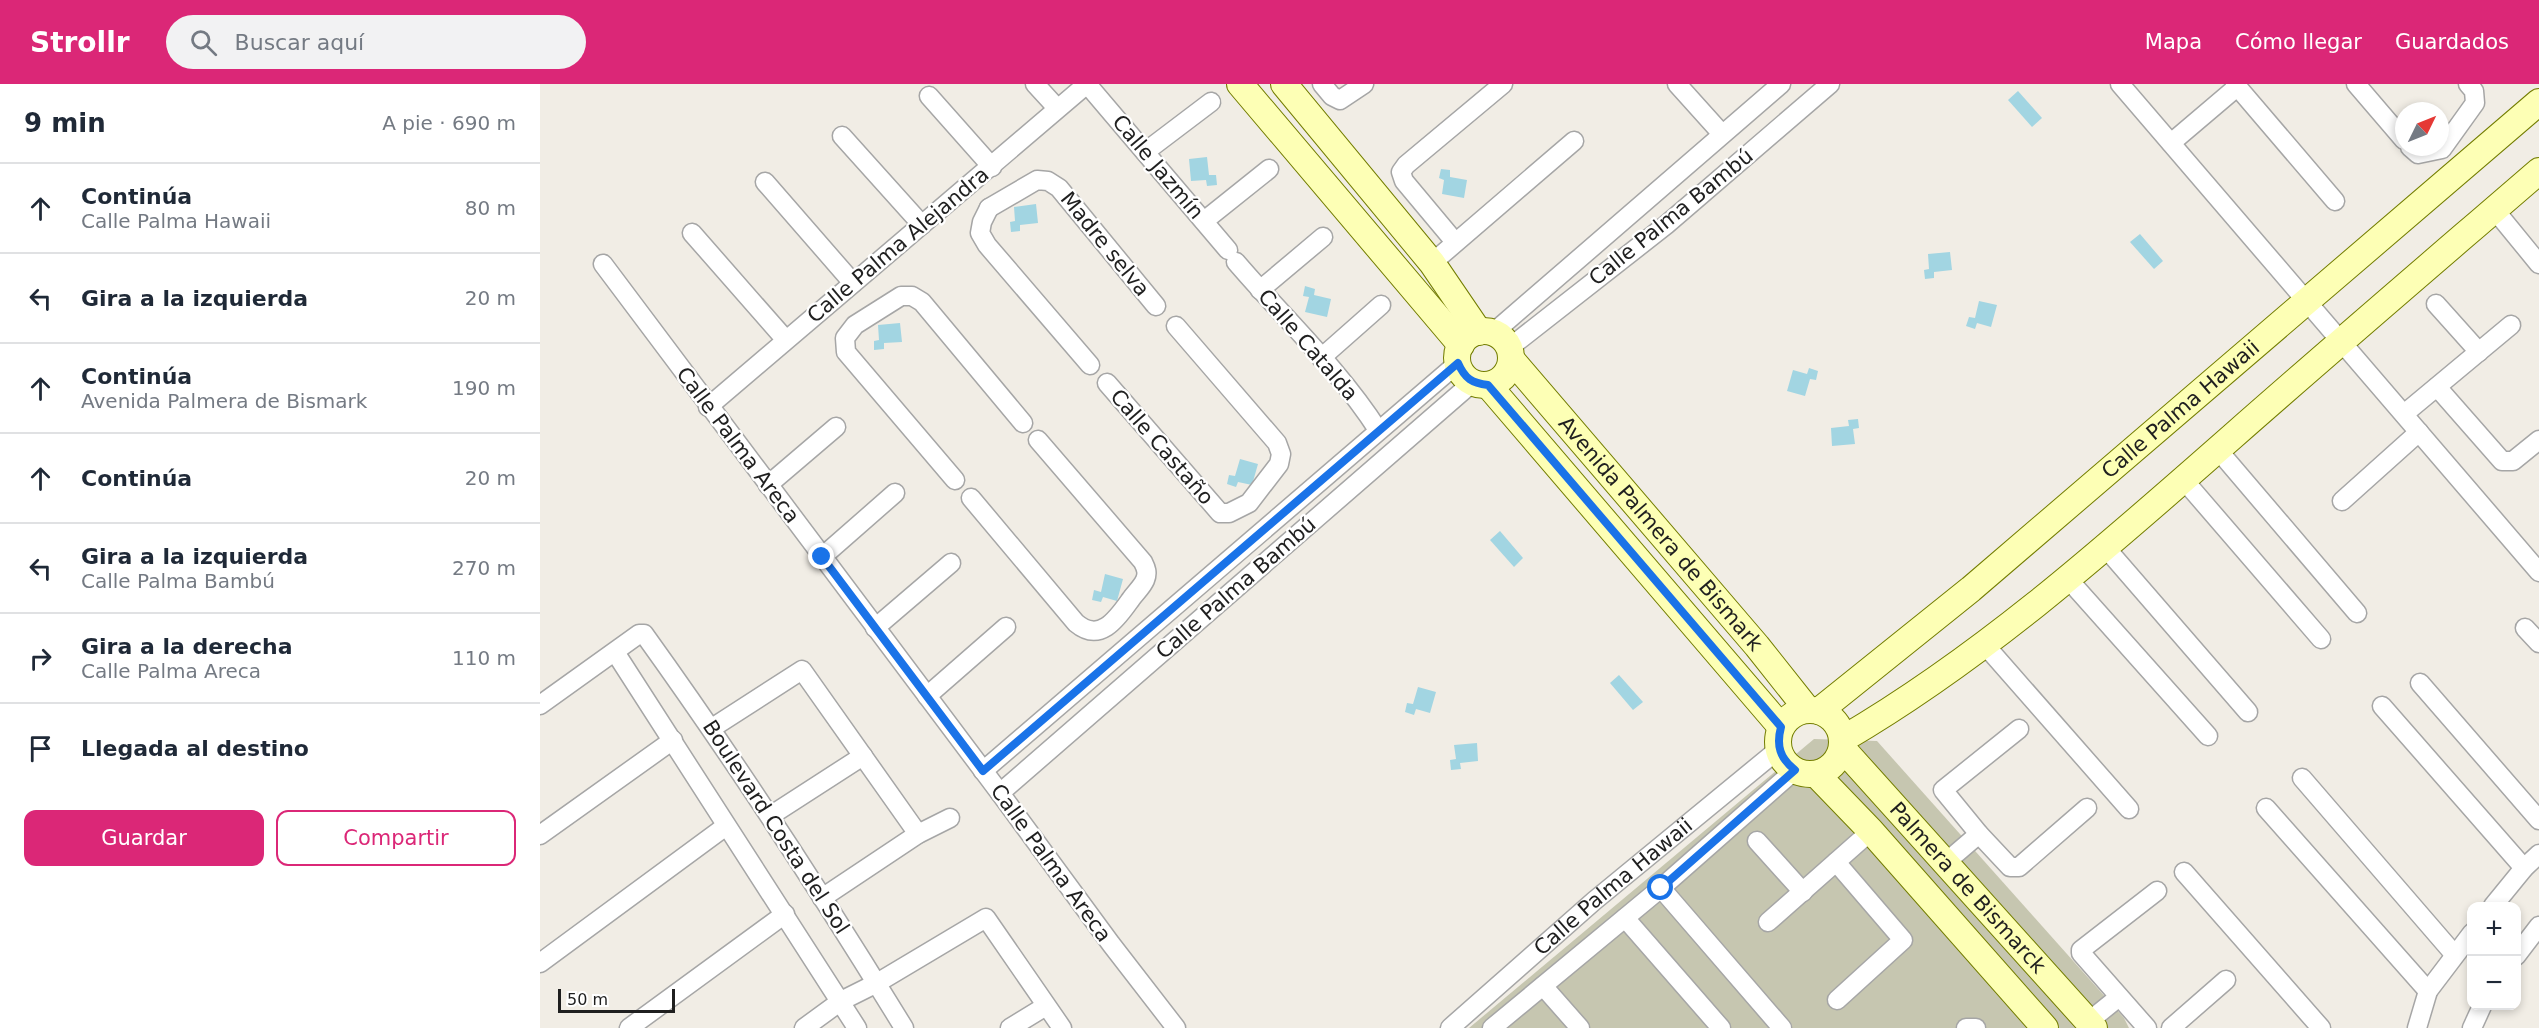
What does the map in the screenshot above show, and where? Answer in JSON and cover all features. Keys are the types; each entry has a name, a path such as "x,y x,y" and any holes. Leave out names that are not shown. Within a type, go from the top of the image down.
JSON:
{"street":[{"path":"1035,84 1057,108"},
{"name":"Calle Palma Alejandra","path":"708,407 785,339 992,167 1087,84"},
{"name":"Calle Jazmín","path":"1087,84 1232,256"},
{"name":"Avenida Palmera de Bismark","path":"1240,84 1484,356 1757,646 1813,710"},
{"name":"Avenida Palmera de Bismark","path":"1284,84 1432,263 1484,356 1780,738"},
{"path":"1322,84 1332,96 1340,100 1364,84"},
{"path":"1455,242 1404,181 1401,172 1406,165 1503,84"},
{"path":"1677,84 1722,134"},
{"name":"Calle Palma Bambú","path":"1000,793 1484,356 1722,134 1781,84"},
{"name":"Calle Palma Bambú","path":"983,771 1378,430 1666,225 1830,84"},
{"path":"2121,84 2539,572"},
{"path":"2356,84 2395,130"},
{"path":"2449,139 2475,103 2474,91 2468,84"},
{"path":"2171,143 2236,85 2335,201"},
{"path":"928,96 992,167"},
{"path":"1146,152 1211,102"},
{"name":"Calle Palma Hawaii","path":"1813,710 1971,589 2539,102"},
{"path":"842,136 922,225"},
{"path":"1432,263 1574,141"},
{"path":"2448,156 2459,169"},
{"path":"1204,221 1269,169"},
{"path":"1842,744 1985,645 2068,579 2494,209 2537,177"},
{"name":"Madre selva","path":"989,207 1036,180 1048,181 1059,188 1156,306"},
{"path":"765,182 853,283"},
{"path":"970,184 989,207 980,233 987,245 1090,365"},
{"path":"2494,209 2539,264"},
{"path":"692,233 785,339"},
{"path":"1260,290 1323,237"},
{"name":"Calle Catalda","path":"1232,256 1368,414 1378,430"},
{"name":"Calle Palma Areca","path":"603,264 708,407 1176,1028"},
{"path":"955,480 846,352 846,339 855,325 901,296 912,296 922,302 1023,423"},
{"path":"834,300 855,325"},
{"path":"2436,304 2479,352"},
{"path":"1321,358 1381,305"},
{"path":"2404,414 2511,325"},
{"path":"1176,326 1277,443 1281,454 1279,464 1249,503 1269,526"},
{"name":"Calle Castaño","path":"1107,383 1220,513 1229,513 1249,503"},
{"path":"2437,387 2502,461 2506,463 2513,461 2539,440"},
{"path":"768,485 836,427"},
{"path":"2342,501 2419,432"},
{"path":"971,498 1076,623 1084,630 1112,625 1145,581 1147,570 1143,562 1038,440"},
{"path":"2218,450 2357,613"},
{"path":"2183,479 2321,639"},
{"path":"822,557 895,494"},
{"path":"2105,547 2248,712"},
{"path":"875,628 951,563"},
{"path":"2068,579 2208,736"},
{"path":"1112,625 1129,645"},
{"path":"927,696 1006,627"},
{"path":"2525,628 2539,643"},
{"name":"Boulevard Costa del Sol","path":"857,1028 615,652 639,634 644,634 712,728 904,1028"},
{"path":"1985,645 2129,809"},
{"path":"540,705 615,652"},
{"path":"712,728 801,670 918,834"},
{"path":"2420,683 2539,820"},
{"path":"2382,706 2524,868"},
{"path":"1813,710 1835,721 1842,744 1837,760 1828,769 1806,772 1784,761 1780,738 1787,718 1813,710"},
{"path":"2019,729 1944,790 1979,834 2010,867 2019,867 2087,808"},
{"name":"Calle Palma Hawaii","path":"1450,1028 1780,738"},
{"path":"540,835 673,740"},
{"name":"Palmera de Bismarck","path":"1842,744 1945,863 2091,1025"},
{"path":"770,816 863,756"},
{"name":"Calle Palma Hawaii","path":"1492,1028 1806,772"},
{"name":"Palmera de Bismarck","path":"1806,772 1871,831 2045,1028"},
{"path":"2302,778 2454,954"},
{"path":"2266,808 2428,991"},
{"path":"822,898 918,834 950,818"},
{"path":"540,963 726,826"},
{"path":"1768,922 1871,831"},
{"path":"1945,863 1979,834"},
{"path":"1757,840 1803,892"},
{"path":"2496,902 2524,868 2539,854"},
{"path":"1836,862 1904,940 1838,1000"},
{"path":"2184,872 2321,1028"},
{"path":"1661,888 1782,1028"},
{"path":"2147,1028 2082,956 2081,950 2157,891"},
{"path":"629,1028 785,914"},
{"path":"804,1028 841,1001 877,983 986,918 1062,1028"},
{"path":"1625,918 1721,1028"},
{"path":"2521,951 2539,926"},
{"path":"2417,1028 2428,991 2467,939"},
{"path":"2170,1028 2226,980"},
{"path":"1543,986 1580,1028"},
{"path":"2091,1025 2119,997"},
{"path":"1010,1028 1046,1006"},
{"path":"2472,1028 2480,1010"},
{"path":"1966,1028 1976,1028"}],"shaded area":[{"path":"1814,739 1877,741 2124,1018 2129,1028 1469,1028"}],"water":[{"path":"2018,91 2042,118 2032,127 2008,100"},
{"path":"1207,157 1209,175 1216,175 1217,185 1207,186 1206,180 1191,181 1189,159"},
{"path":"1441,169 1450,170 1450,177 1467,180 1464,198 1442,194 1444,180 1439,178"},
{"path":"1036,204 1038,223 1020,225 1020,231 1011,232 1010,222 1015,221 1014,207"},
{"path":"2140,234 2163,261 2154,269 2130,242"},
{"path":"1950,252 1952,270 1934,272 1934,278 1925,279 1924,270 1929,269 1928,254"},
{"path":"1305,286 1315,289 1314,295 1331,299 1327,317 1305,312 1309,297 1303,296"},
{"path":"1979,301 1997,305 1991,327 1977,323 1975,329 1966,326 1969,317 1975,318"},
{"path":"900,323 902,342 884,343 884,349 874,350 874,341 879,340 878,325"},
{"path":"1809,368 1818,371 1816,380 1810,379 1805,396 1787,391 1793,370 1807,374"},
{"path":"1858,419 1859,428 1853,429 1855,444 1832,446 1831,428 1849,426 1848,420"},
{"path":"1240,459 1258,464 1252,485 1238,482 1236,487 1227,484 1229,475 1235,476"},
{"path":"1500,531 1523,558 1514,567 1490,540"},
{"path":"1105,574 1123,579 1117,601 1103,597 1101,602 1092,600 1094,590 1101,592"},
{"path":"1619,675 1643,702 1633,710 1610,683"},
{"path":"1418,687 1436,692 1430,713 1416,709 1414,715 1405,712 1407,703 1413,704"},
{"path":"1477,743 1478,761 1460,763 1461,769 1451,770 1450,760 1456,759 1454,745"}],"route":[{"path":"822,557 983,771 1458,363 1463,375 1472,383 1488,385 1781,727 1778,738 1779,749 1784,761 1795,770 1661,888"}]}
